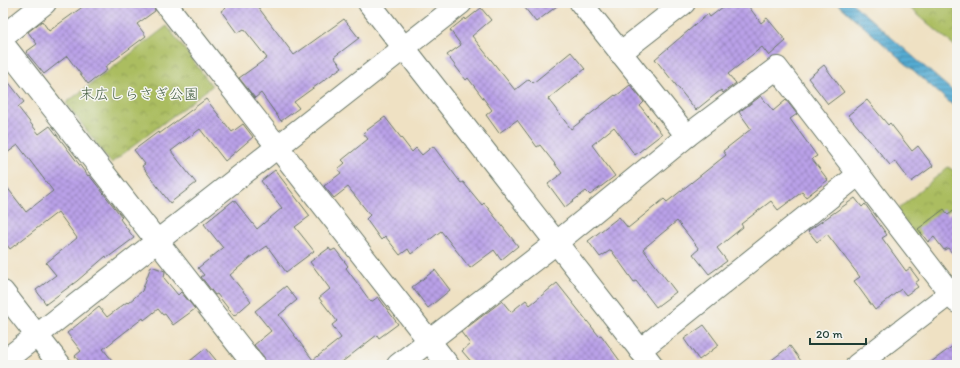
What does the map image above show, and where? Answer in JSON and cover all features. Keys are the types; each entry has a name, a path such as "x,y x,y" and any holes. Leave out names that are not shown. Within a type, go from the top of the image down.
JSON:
{"street":[{"path":"3,36 45,3"},
{"path":"164,3 448,365"},
{"path":"368,3 646,357 859,174"},
{"path":"3,362 461,3"},
{"path":"581,3 687,136"},
{"path":"620,53 684,3"},
{"path":"3,44 254,365"},
{"path":"398,365 556,243 687,136 777,68 955,294 857,365"},
{"path":"3,292 60,365"}],"green space":[{"path":"904,3 956,3 957,48"},
{"name":"末広しらさぎ公園","path":"167,26 212,86 111,163 66,103"},
{"path":"948,167 957,173 957,204 915,239 896,211"}],"water":[{"path":"837,3 852,3 957,95 957,109"}],"building":[{"path":"88,3 153,3 155,11 137,24 146,36 105,67 107,70 88,84 67,56 44,74 26,52 37,44 28,32 42,21 49,31"},
{"path":"231,3 255,3 294,55 344,19 359,38 334,57 342,67 294,102 299,108 281,121 261,93 255,98 239,78 267,58 244,29 237,33 221,11"},
{"path":"521,3 561,3 536,22"},
{"path":"728,3 746,3 761,23 767,18 786,41 769,56 762,47 728,74 736,83 723,93 721,90 696,110 655,59 708,14 710,17"},
{"path":"481,8 491,20 472,36 515,90 529,79 533,83 571,52 585,69 548,99 571,129 630,85 644,102 640,106 662,134 635,155 614,127 592,145 615,176 590,195 586,191 565,207 548,184 562,173 540,145 537,147 517,120 499,133 486,115 492,110 468,78 466,80 447,55 461,45 450,30"},
{"path":"824,65 844,92 828,104 808,78"},
{"path":"3,75 24,102 18,107 39,134 50,126 88,176 89,175 122,217 120,219 134,238 107,258 106,256 77,281 46,304 36,290 56,275 46,263 77,238 58,212 10,249 3,240 3,182 26,212 53,191 18,145 3,156"},
{"path":"761,96 773,111 786,100 797,114 790,119 817,156 812,159 828,180 806,197 802,192 778,210 771,201 741,224 743,227 717,248 727,261 709,274 693,254 699,249 677,221 643,249 676,292 656,307 636,281 634,282 611,250 600,257 588,241 619,217 628,228 664,199 667,202 726,155 723,151 751,129 739,112"},
{"path":"206,99 232,132 243,124 253,137 225,161 200,129 171,151 196,183 170,203 142,166 145,164 134,150 158,132 159,134"},
{"path":"867,100 888,125 890,123 912,151 918,146 933,166 911,182 895,161 890,165 848,115"},
{"path":"385,117 412,152 416,148 422,155 433,146 461,183 463,182 482,205 484,203 518,246 501,260 494,250 470,268 441,231 411,254 408,249 400,255 385,236 381,240 366,219 370,215 348,187 334,198 324,186 341,173 338,169 345,163 342,160 368,139 363,133"},
{"path":"275,170 310,216 295,227 314,251 286,272 267,246 250,258 230,275 251,301 234,316 217,294 215,295 201,277 204,275 198,268 223,248 204,224 234,200 257,229 282,208 261,181"},
{"path":"855,198 862,207 865,204 887,235 882,238 906,271 910,268 919,280 915,283 918,287 906,295 901,289 875,310 854,281 860,277 827,234 817,242 808,231"},
{"path":"957,208 957,259 948,248 944,250 934,237 928,242 918,229 944,209 948,215"},
{"path":"329,248 331,251 335,249 348,266 346,268 371,302 378,297 398,324 379,338 377,335 338,365 266,365 264,357 254,345 271,331 255,311 286,286 297,300 279,315 313,360 341,338 332,325 337,321 319,298 330,289 310,262"},
{"path":"151,266 165,271 164,278 178,295 181,292 195,309 173,325 165,314 163,315 158,309 144,320 143,318 103,349 116,365 82,365 75,356 81,351 67,333 99,307 107,317 127,302 128,303 142,291"},
{"path":"435,270 450,290 428,308 412,287"},
{"path":"557,283 599,336 601,335 623,365 474,365 462,351 470,344 461,332 502,301 511,312 526,300 530,305"},
{"path":"704,325 719,345 699,360 684,339"},
{"path":"957,343 957,365 927,365"},
{"path":"790,346 804,365 765,365"},
{"path":"206,348 220,365 185,365"}]}
